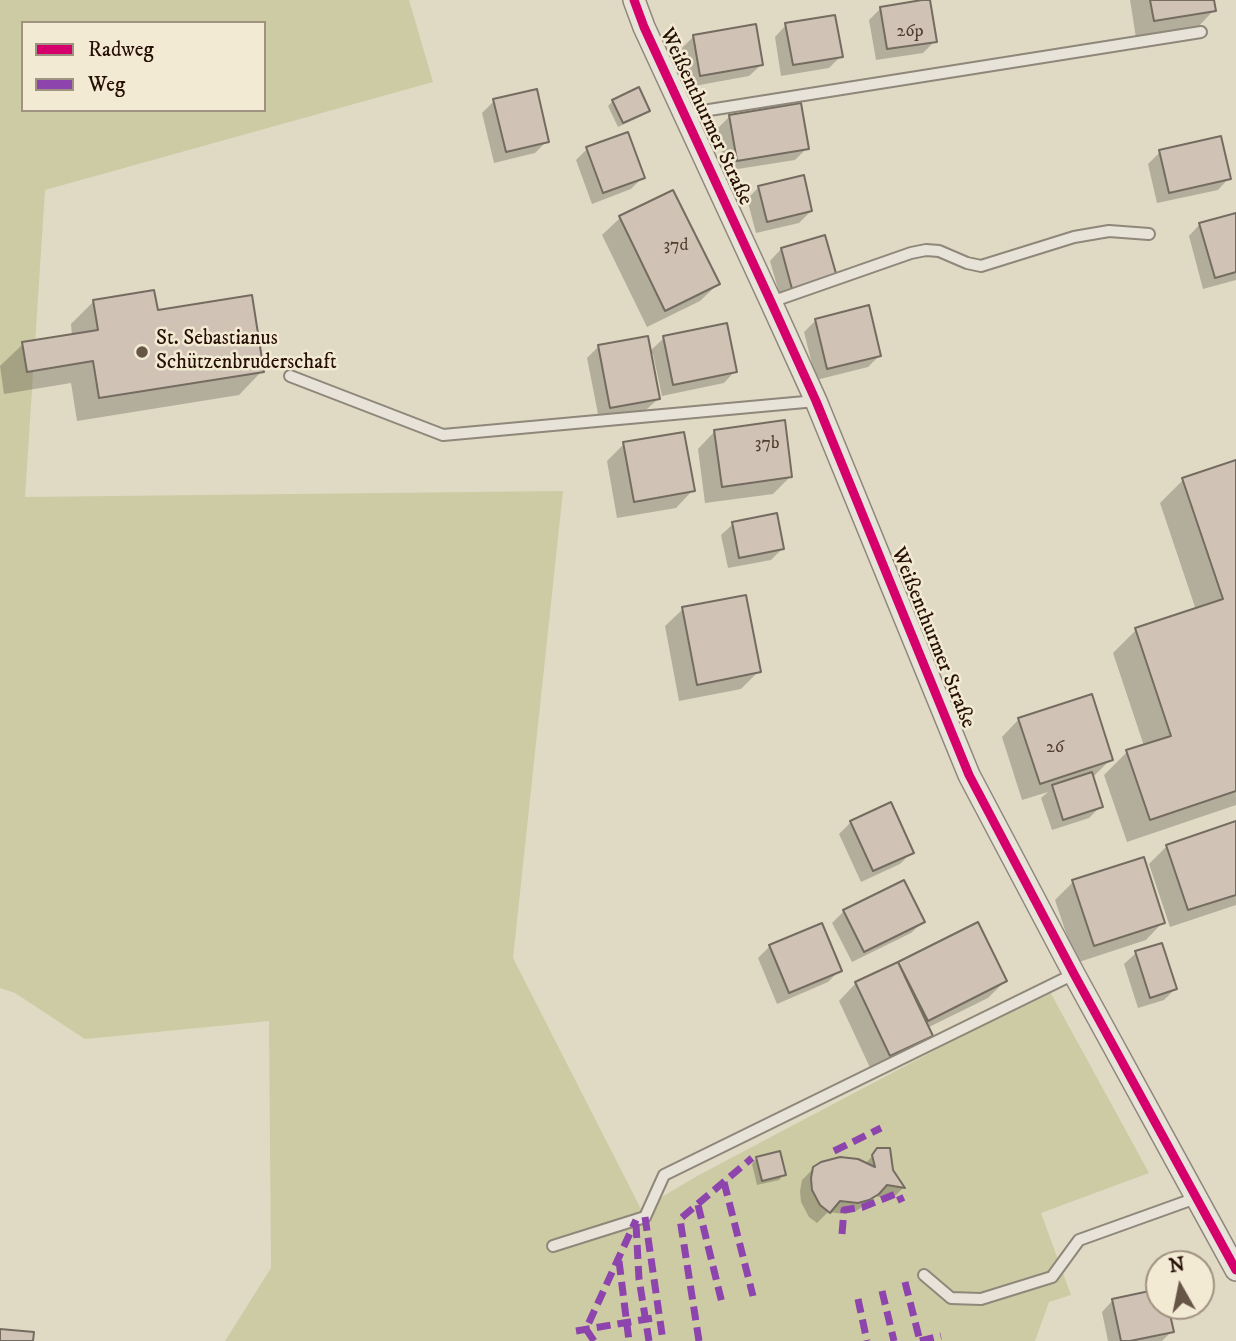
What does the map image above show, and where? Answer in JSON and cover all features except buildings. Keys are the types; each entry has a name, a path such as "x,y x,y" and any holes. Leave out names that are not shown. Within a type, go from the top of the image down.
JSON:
{"street":[{"name":"Weißenthurmer Straße","path":"634,0 816,401 969,775 1236,1270"}],"lane":[{"path":"684,114 1201,32"},
{"path":"771,302 926,250 939,251 981,267 1074,237 1109,231 1149,234"},
{"path":"289,376 443,435 816,401"},
{"path":"553,1246 645,1217 664,1175 1074,974"},
{"path":"924,1275 951,1298 981,1299 1052,1277 1079,1240 1196,1198"}],"shaded area":[{"path":"0,0 409,0 433,82 45,190 25,497 563,491 513,958 641,1209 699,1175 1049,990 1149,1173 1041,1213 1071,1295 1049,1302 1035,1341 225,1341 271,1268 269,1021 85,1039 15,993 0,988"}],"marked path":[{"path":"834,1151 881,1128"},
{"path":"699,1341 680,1219 752,1158"},
{"path":"724,1182 753,1296"},
{"path":"842,1234 844,1210 863,1207 898,1193 902,1202"},
{"path":"698,1205 722,1303"},
{"path":"645,1217 663,1341"},
{"path":"594,1341 586,1329 636,1220"},
{"path":"636,1224 639,1279 649,1341"},
{"path":"619,1261 629,1341"},
{"path":"905,1282 920,1341"},
{"path":"882,1291 894,1341"},
{"path":"858,1299 867,1341"},
{"path":"576,1331 653,1318"},
{"path":"920,1341 941,1336"}],"cycle path":[{"path":"634,0 816,401 969,775 1236,1270"}],"place":[{"name":"St. Sebastianus Schützenbruderschaft","path":"142,352"}]}
